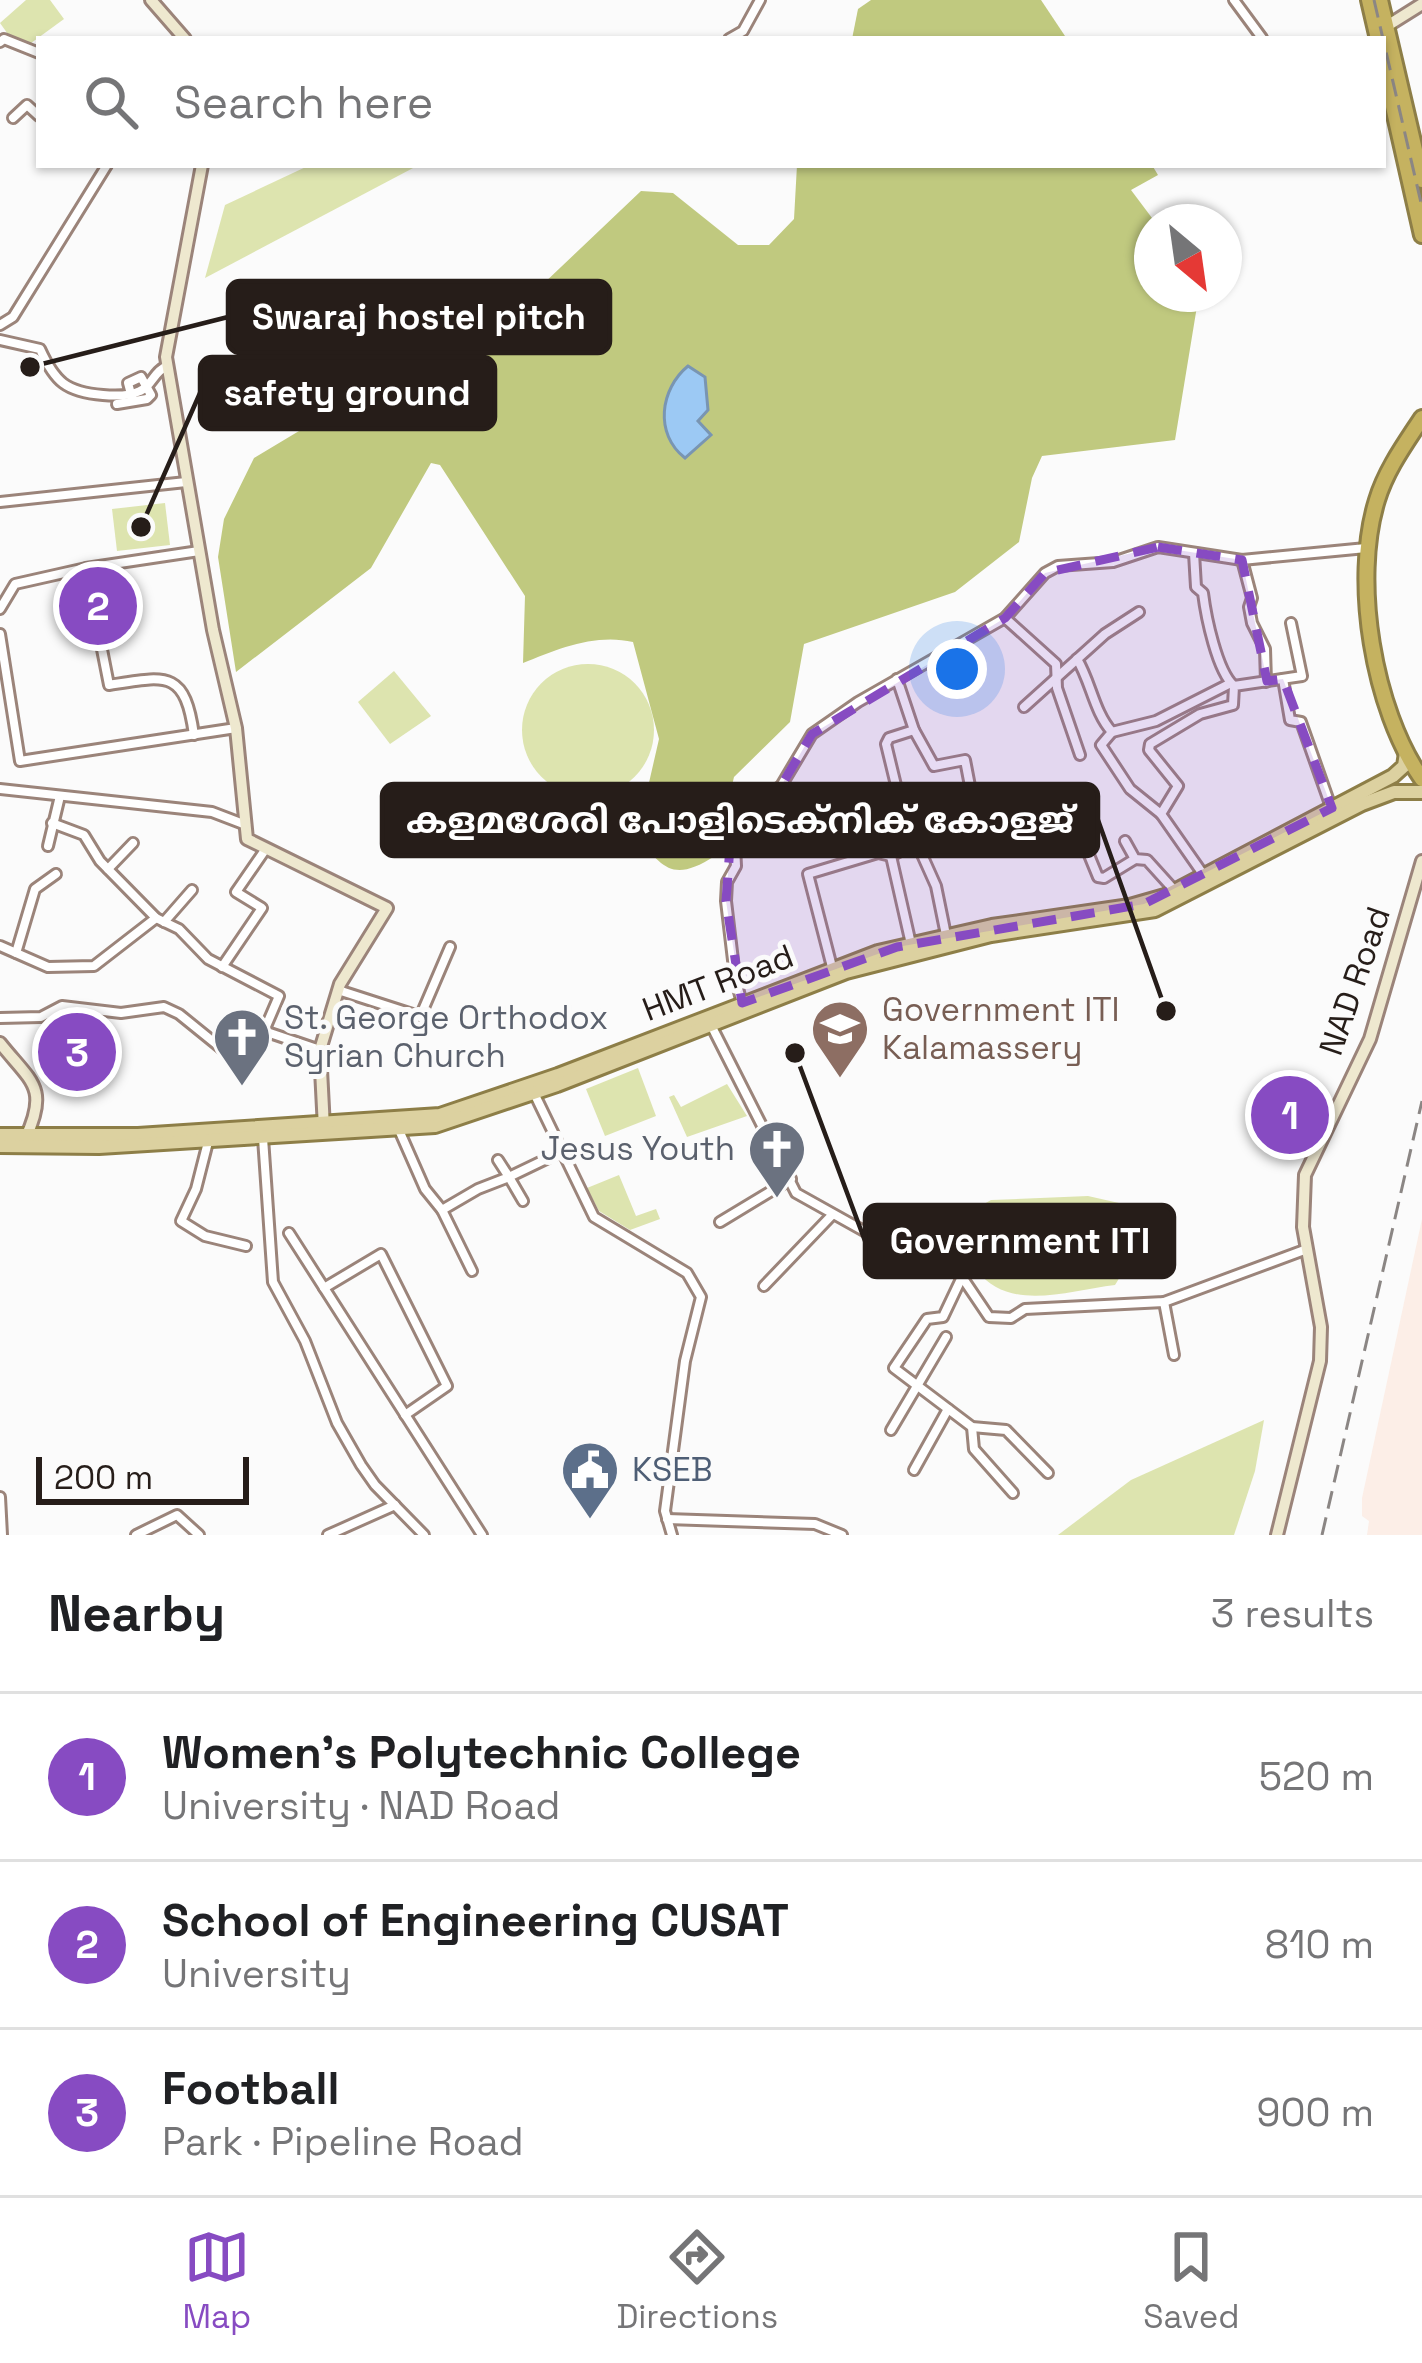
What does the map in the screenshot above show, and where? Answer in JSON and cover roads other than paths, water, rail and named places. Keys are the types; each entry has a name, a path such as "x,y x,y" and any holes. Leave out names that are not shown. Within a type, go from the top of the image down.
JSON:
{"highway":[{"path":"1369,0 1382,32"},
{"path":"1380,0 1382,32"},
{"path":"1386,49 1413,164 1422,235"},
{"path":"1386,72 1422,180"},
{"path":"1422,418 1378,494 1366,548 1372,643 1404,746 1422,779"}],"main road":[{"name":"HMT Road","path":"686,1030 711,1025 832,968 911,944 1036,918 1130,906 1176,892 1393,776 1406,761 1404,746"},
{"name":"HMT Road","path":"0,1136 400,1130 459,1120 742,1004 846,972 934,947 1033,927 1155,910 1362,804 1394,792 1422,792"},
{"name":"HMT Road","path":"324,1129 440,1115 533,1089"},
{"name":"HMT Road","path":"0,1146 99,1147 263,1132"}],"street":[{"path":"151,0 182,36"},
{"path":"736,36 743,32 760,0"},
{"path":"1234,0 1261,36"},
{"path":"1382,32 1422,4"},
{"path":"0,42 4,39 36,52"},
{"path":"13,118 27,105 36,113"},
{"path":"0,325 14,317 105,168"},
{"path":"201,168 166,366 236,728 248,839 387,908 337,990 320,1050 324,1129"},
{"path":"0,340 40,350 53,377 70,392 131,394 166,366"},
{"path":"117,404 147,399 151,395 148,385"},
{"path":"0,502 185,482"},
{"path":"742,1004 726,901 736,866 733,806 737,799 770,794 781,786 812,734 1005,618 1045,573 1058,566 1113,562 1158,547 1242,560 1366,548"},
{"path":"0,609 15,584 199,551"},
{"path":"1161,814 1178,786 1149,750 1150,744 1200,714 1233,705 1232,685 1206,616 1203,593 1196,587 1194,553"},
{"path":"1242,560 1252,598 1252,623 1265,649 1266,682"},
{"path":"86,568 109,685 160,677 174,681 184,692 194,735"},
{"path":"1024,707 1105,634 1139,612"},
{"path":"1005,618 1054,661 1057,688 1081,755"},
{"path":"1205,878 1161,814 1130,789 1101,745 1112,732 1156,721 1232,685 1302,676 1291,623"},
{"path":"0,634 20,761 236,728"},
{"path":"1077,659 1088,676 1104,724 1112,732"},
{"path":"897,679 914,730 934,766 964,760 979,806 1064,790 1098,877 1135,859 1147,860 1176,892"},
{"path":"1282,679 1291,720 1301,722 1332,808"},
{"path":"914,730 889,738 886,744 902,810 936,886 946,935"},
{"path":"0,789 212,812 246,825"},
{"path":"48,845 60,796"},
{"path":"1011,799 1030,835 1049,829"},
{"path":"0,1018 40,1017 62,1006 121,1013 164,1007 221,1048 237,1054 248,1053 280,996 222,967 160,920 108,869 84,835 52,823"},
{"path":"1125,841 1135,859"},
{"path":"108,869 133,843"},
{"path":"832,968 808,874 878,853 891,856 915,843"},
{"path":"222,967 262,908 236,892 265,850"},
{"path":"891,856 911,944"},
{"name":"NAD Road","path":"1276,1535 1320,1361 1321,1327 1303,1227 1305,1175 1370,1039 1422,861"},
{"path":"16,953 35,889 56,874"},
{"path":"0,946 48,967 94,966 160,920 193,890"},
{"path":"419,1017 450,946"},
{"path":"337,990 434,1021"},
{"path":"711,1025 796,1192 832,1215 895,1244 934,1251 962,1277 989,1317 1011,1318 1025,1309 1164,1303 1307,1249"},
{"path":"263,1031 320,1050"},
{"path":"0,1043 36,1091 38,1111 26,1137"},
{"path":"533,1089 594,1216 687,1273 700,1298 664,1511 672,1535"},
{"path":"400,1130 425,1189 442,1210 472,1271"},
{"path":"263,1132 273,1282 305,1341 337,1423 375,1485 424,1535"},
{"path":"208,1140 196,1189 181,1221 206,1236 247,1246"},
{"path":"442,1210 563,1151"},
{"path":"498,1160 523,1201"},
{"path":"720,1222 790,1179"},
{"path":"764,1286 832,1215"},
{"path":"289,1233 482,1535"},
{"path":"324,1288 381,1254 447,1386 405,1415"},
{"path":"962,1277 944,1317 927,1319 895,1368 972,1427 1006,1430 1048,1473"},
{"path":"1164,1303 1174,1355"},
{"path":"891,1430 946,1337"},
{"path":"914,1470 948,1409"},
{"path":"972,1427 974,1449 1013,1492"},
{"path":"0,1497 2,1535"},
{"path":"328,1535 395,1505"},
{"path":"136,1535 177,1515 200,1535"},
{"path":"667,1520 815,1524 842,1535"}],"water":[{"path":"688,366 705,377 708,410 698,421 711,435 685,458 668,437 664,412 671,387"}],"railway":[{"path":"1374,0 1382,36"},
{"path":"1386,52 1422,207"},
{"path":"1322,1535 1422,1101"}],"place":[{"name":"Swaraj hostel pitch","path":"30,367"},
{"name":"safety ground","path":"141,527"},
{"name":"School of Engineering CUSAT","path":"98,606"},
{"name":"കളമശേരി പോളിടെക്നിക് കോളജ്","path":"1166,1011"},
{"name":"Football","path":"77,1052"},
{"name":"Government ITI","path":"795,1053"},
{"name":"Government ITI Kalamassery","path":"840,1080"},
{"name":"St. George Orthodox Syrian Church","path":"242,1088"},
{"name":"Women's Polytechnic College","path":"1290,1115"},
{"name":"Jesus Youth","path":"777,1200"},
{"name":"KSEB","path":"590,1521"}]}
